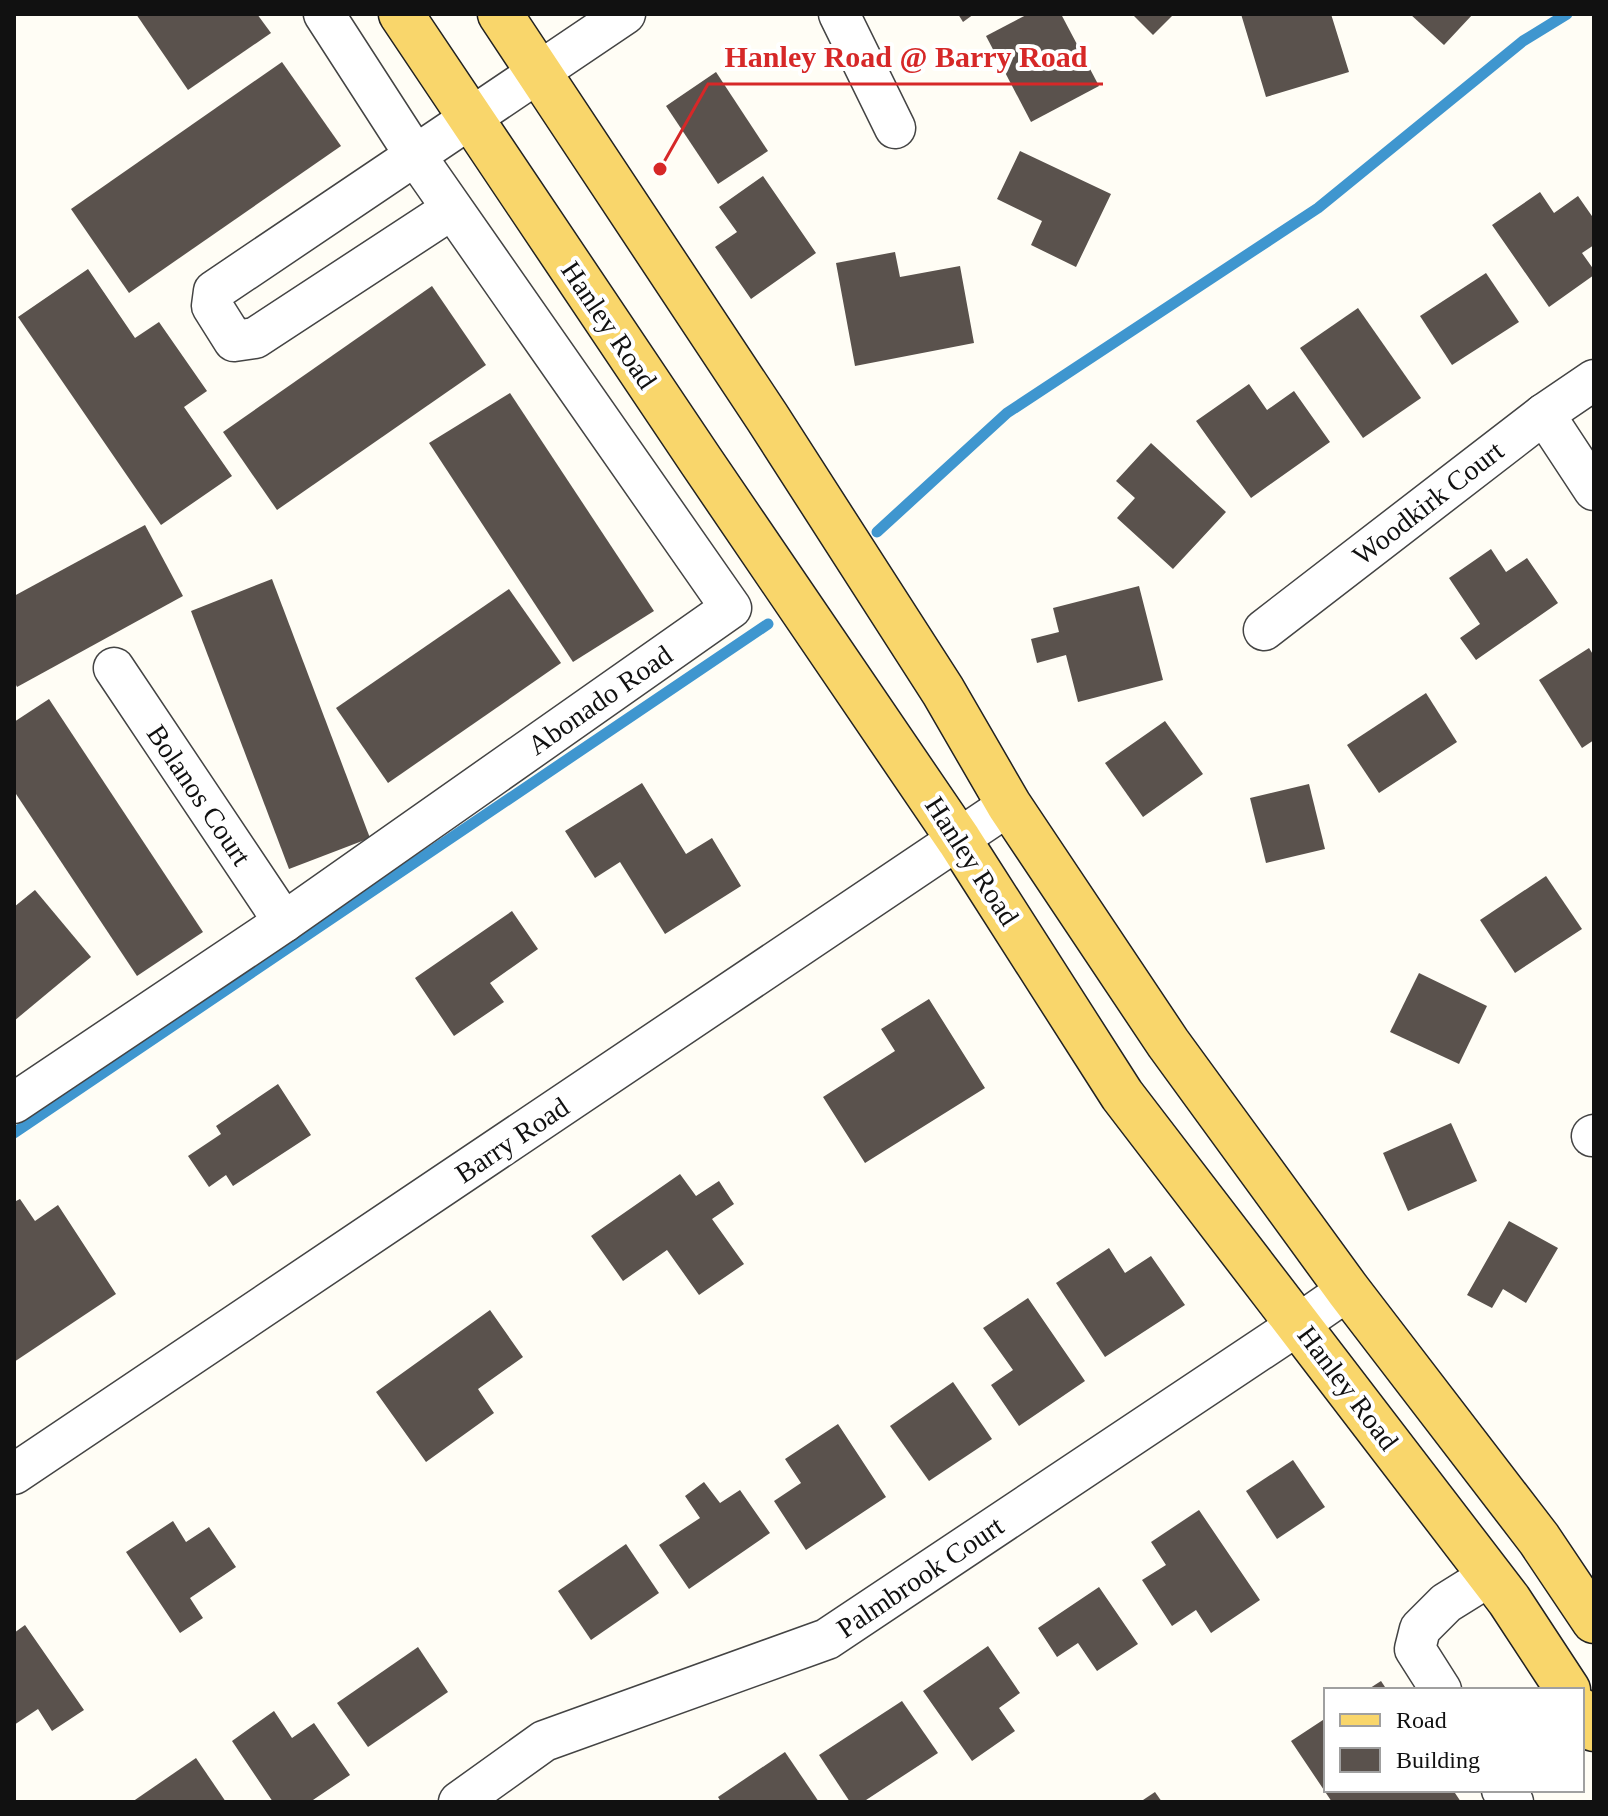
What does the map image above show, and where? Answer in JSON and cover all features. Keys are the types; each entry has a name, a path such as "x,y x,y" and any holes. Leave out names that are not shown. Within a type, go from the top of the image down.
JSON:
{"main road":[{"name":"Hanley Road","path":"401,14 959,840 1122,1095 1491,1575 1567,1688"},
{"path":"500,14 801,469 943,691 1009,805 1168,1043 1348,1290 1539,1539 1594,1621"}],"street":[{"name":"Abonado Road","path":"14,1103 284,922 731,608 415,155 324,14"},
{"path":"452,209 255,338 234,341 212,306 214,291 625,14"},
{"path":"839,14 895,128"},
{"name":"Woodkirk Court","path":"1264,630 1544,414 1594,380"},
{"path":"1544,414 1594,490"},
{"name":"Bolanos Court","path":"114,668 284,922"},
{"name":"Barry Road","path":"14,1474 1009,805"},
{"name":"Palmbrook Court","path":"459,1802 544,1741 827,1639 1348,1290"},
{"path":"1440,1688 1415,1649 1420,1629 1446,1603 1491,1575"}],"building":[{"path":"136,14 257,14 271,33 188,90"},
{"path":"958,14 974,14 963,22"},
{"path":"1028,14 1061,14 1099,86 1031,122 986,36"},
{"path":"1132,14 1174,14 1153,35"},
{"path":"1241,14 1331,14 1349,72 1266,97"},
{"path":"1410,14 1473,14 1444,45"},
{"path":"282,62 341,146 129,293 71,209"},
{"path":"716,72 768,151 718,184 666,106"},
{"path":"1020,151 1111,194 1076,267 1031,245 1042,221 997,199"},
{"path":"763,176 816,253 751,299 715,247 737,232 719,207"},
{"path":"1540,192 1554,213 1578,196 1594,219 1594,245 1582,253 1594,275 1549,307 1492,225"},
{"path":"895,252 900,277 960,266 974,343 855,366 836,263"},
{"path":"88,269 135,338 159,322 207,391 184,407 232,476 161,525 18,317"},
{"path":"1486,273 1519,322 1452,365 1420,316"},
{"path":"432,286 486,365 277,510 223,432"},
{"path":"1358,308 1421,398 1363,438 1300,348"},
{"path":"1249,384 1267,410 1294,391 1330,442 1251,498 1196,421"},
{"path":"510,393 654,611 573,662 429,443"},
{"path":"1151,443 1226,512 1173,569 1117,518 1135,498 1116,481"},
{"path":"145,525 183,596 17,687 14,681 14,596"},
{"path":"1491,549 1506,572 1527,558 1558,603 1476,660 1460,638 1480,624 1449,578"},
{"path":"272,579 370,838 289,869 191,611"},
{"path":"1139,586 1163,680 1078,702 1066,655 1037,663 1031,639 1059,632 1053,608"},
{"path":"509,589 561,663 388,783 336,708"},
{"path":"1589,648 1594,656 1594,740 1582,748 1539,680"},
{"path":"1426,693 1457,742 1379,793 1347,745"},
{"path":"49,699 203,932 137,976 14,791 14,722"},
{"path":"1165,721 1203,774 1143,817 1105,763"},
{"path":"642,783 686,854 712,838 741,886 665,934 620,862 595,878 565,831"},
{"path":"1309,784 1325,849 1266,863 1250,798"},
{"path":"1546,876 1582,929 1515,973 1480,920"},
{"path":"35,890 91,957 14,1021 14,907"},
{"path":"512,911 538,949 490,983 504,1002 454,1036 415,978"},
{"path":"1419,973 1487,1006 1459,1064 1390,1032"},
{"path":"929,999 985,1088 865,1163 823,1097 895,1051 881,1029"},
{"path":"278,1084 311,1135 233,1186 226,1175 209,1187 188,1156 221,1134 216,1126"},
{"path":"1451,1123 1477,1181 1408,1211 1383,1153"},
{"path":"680,1174 696,1196 719,1181 734,1204 712,1219 744,1264 699,1295 667,1250 623,1281 591,1236"},
{"path":"20,1199 35,1221 58,1205 116,1294 14,1362 14,1202"},
{"path":"1509,1221 1558,1248 1526,1303 1503,1289 1492,1308 1467,1295"},
{"path":"1109,1248 1125,1273 1151,1256 1185,1305 1105,1357 1056,1283"},
{"path":"1028,1298 1085,1381 1019,1426 991,1385 1013,1370 983,1328"},
{"path":"490,1310 523,1357 478,1389 494,1413 426,1462 376,1392"},
{"path":"953,1382 992,1439 929,1481 890,1426"},
{"path":"838,1424 886,1497 806,1550 774,1501 801,1483 785,1459"},
{"path":"1293,1460 1325,1507 1277,1539 1246,1491"},
{"path":"704,1482 720,1503 740,1490 770,1533 689,1589 659,1545 700,1518 685,1496"},
{"path":"1199,1510 1260,1600 1211,1633 1196,1610 1172,1626 1142,1580 1166,1565 1151,1542"},
{"path":"173,1521 186,1542 209,1527 236,1567 190,1598 203,1618 180,1633 126,1552"},
{"path":"626,1544 659,1593 591,1640 558,1591"},
{"path":"1099,1587 1138,1644 1097,1671 1078,1643 1057,1657 1038,1628"},
{"path":"25,1625 84,1710 52,1731 38,1709 14,1725 14,1633"},
{"path":"988,1646 1020,1693 999,1708 1015,1731 972,1761 923,1691"},
{"path":"418,1647 448,1692 368,1747 337,1703"},
{"path":"1381,1681 1386,1688 1370,1688"},
{"path":"902,1701 938,1753 863,1802 850,1802 819,1755"},
{"path":"274,1711 292,1738 314,1723 350,1775 310,1802 273,1802 232,1741"},
{"path":"1324,1719 1324,1790 1291,1741"},
{"path":"785,1752 819,1802 721,1802 718,1797"},
{"path":"196,1758 226,1802 132,1802"},
{"path":"1155,1792 1162,1802 1140,1802"},
{"path":"1325,1792 1454,1792 1461,1802 1332,1802"}],"waterway":[{"path":"877,532 1007,413 1318,208 1523,41 1567,14"},
{"path":"14,1133 768,624"}],"place":[{"name":"Hanley Road @ Barry Road","path":"660,169"}]}
